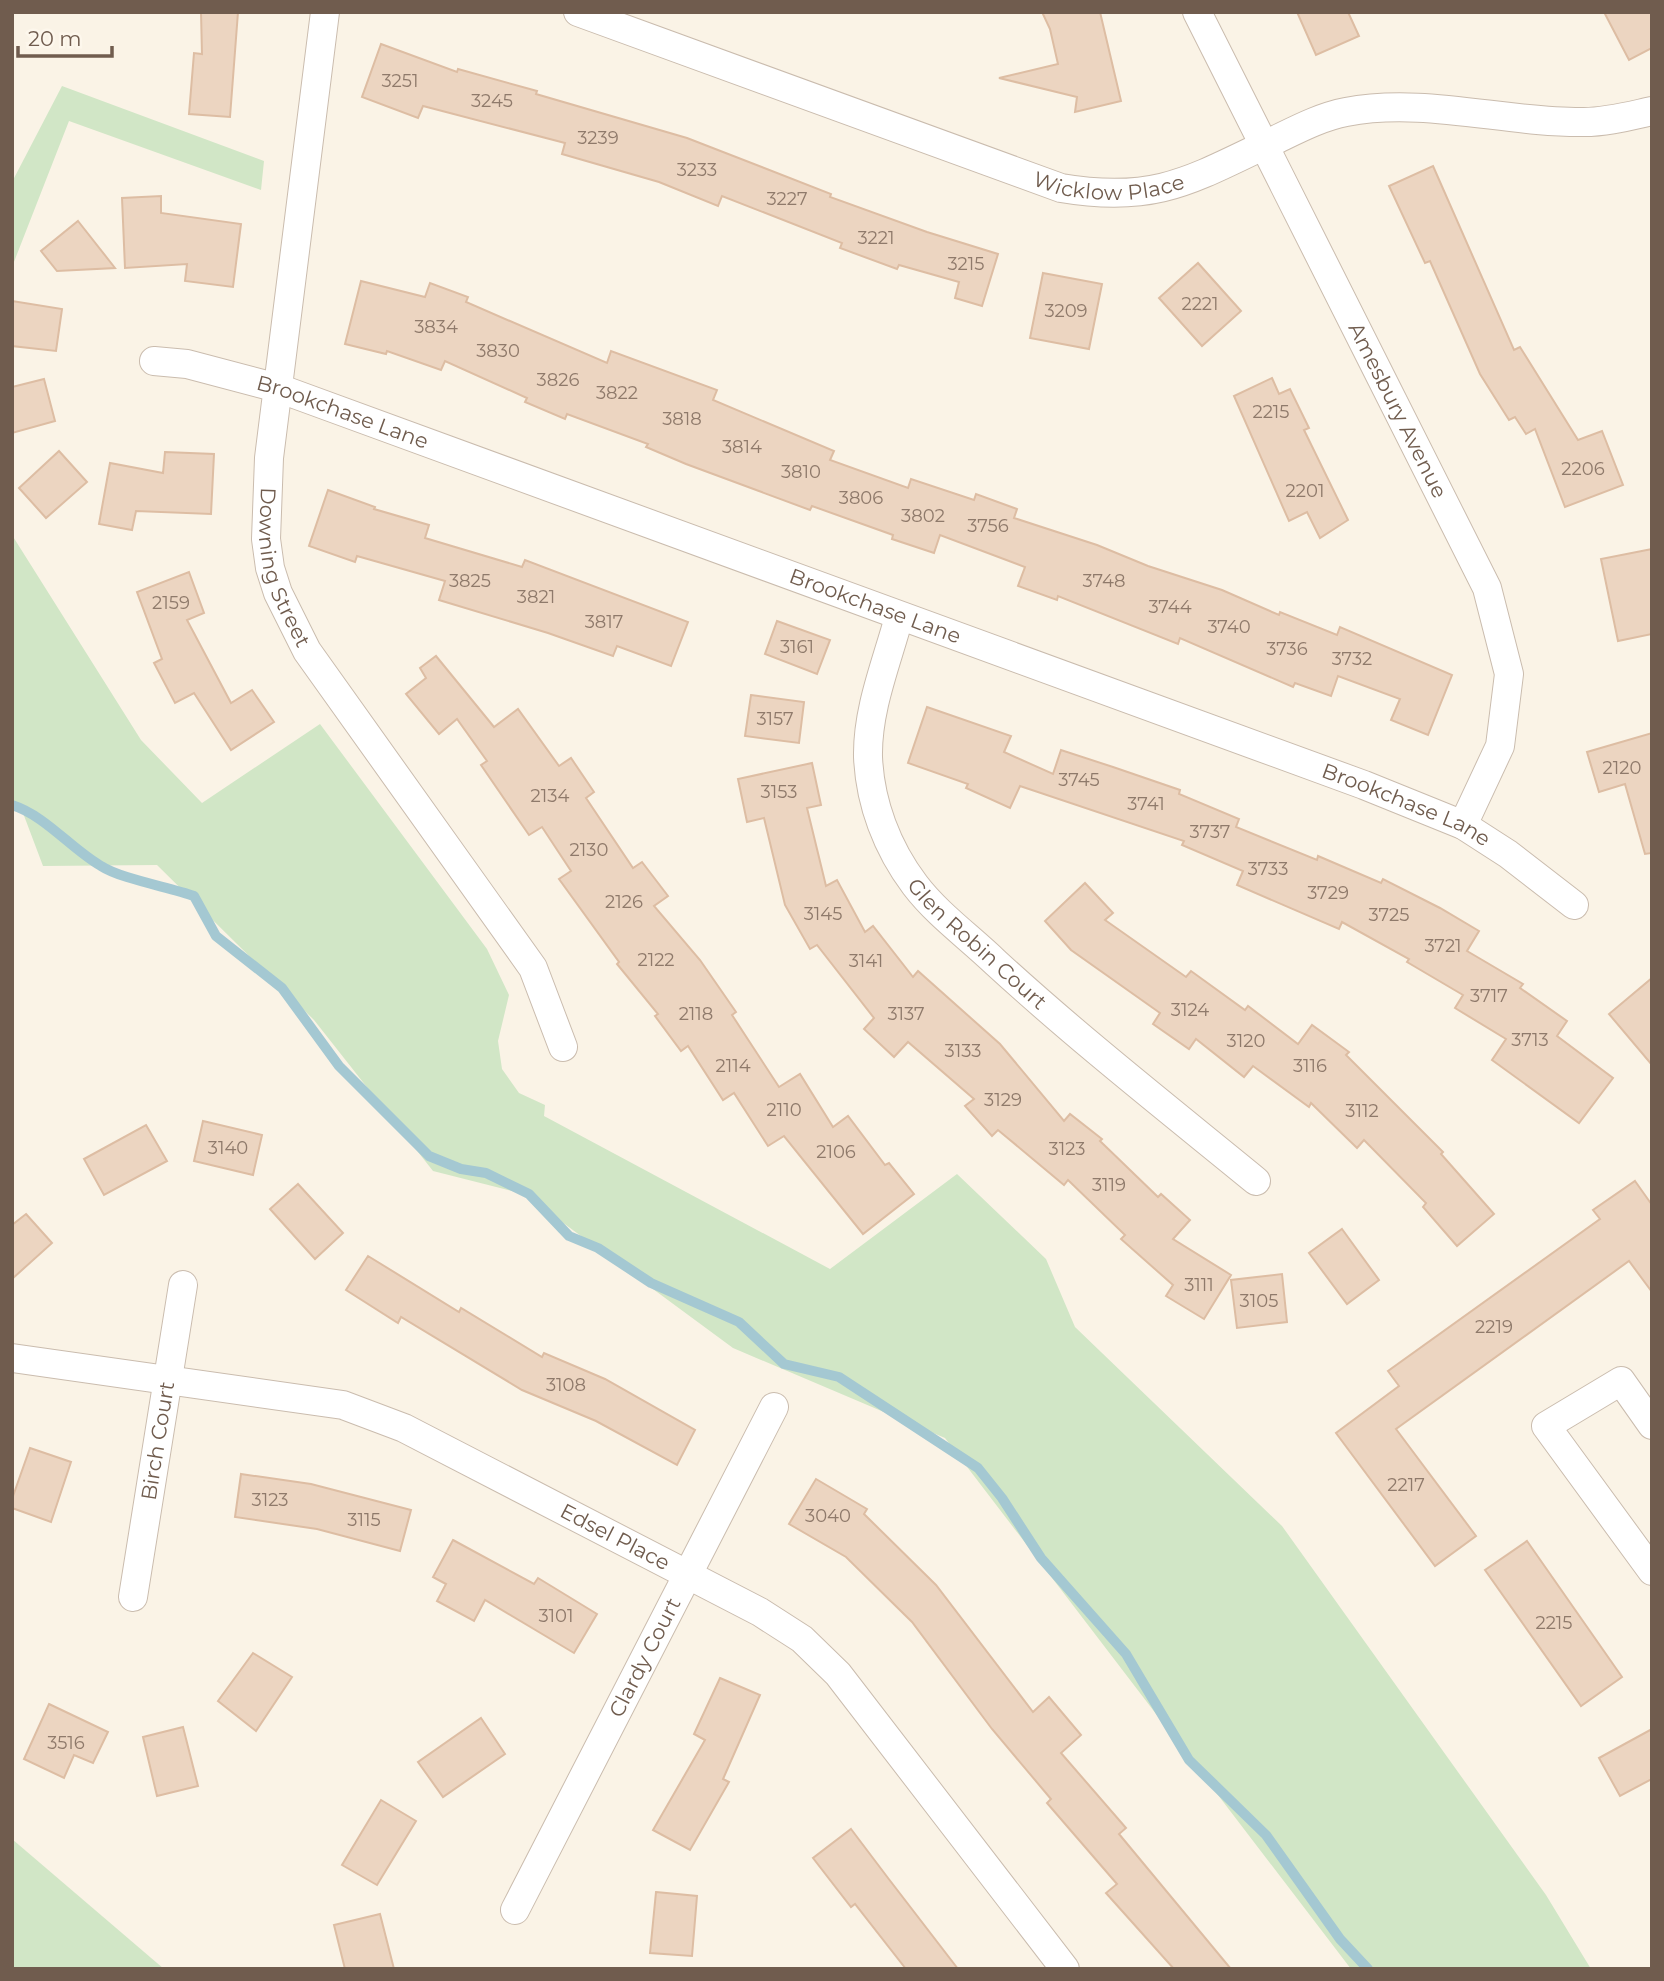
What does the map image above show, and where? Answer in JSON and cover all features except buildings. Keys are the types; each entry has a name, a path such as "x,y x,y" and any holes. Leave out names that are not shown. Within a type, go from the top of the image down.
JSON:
{"street":[{"name":"Downing Street","path":"325,12 269,458 266,539 278,593 307,650 533,968 563,1047"},
{"name":"Wicklow Place","path":"578,12 1061,188 1102,195 1145,193 1186,182 1325,118 1345,112 1388,107 1583,122 1652,111"},
{"name":"Amesbury Avenue","path":"1196,12 1487,588 1509,674 1500,747 1463,825"},
{"name":"Brookchase Lane","path":"154,361 187,364 278,388 1364,785 1463,825 1508,854 1574,905"},
{"name":"Glen Robin Court","path":"899,617 872,712 868,757 881,825 896,855 916,886 1014,979 1081,1039 1256,1181"},
{"name":"Birch Court","path":"133,1597 183,1285"},
{"name":"Edsel Place","path":"12,1358 343,1405 404,1429 760,1612 802,1639 838,1674 1065,1969"},
{"path":"1652,1424 1621,1381 1546,1426 1652,1571"},
{"name":"Clardy Court","path":"515,1909 774,1407"}],"green space":[{"path":"62,86 264,161 261,190 69,121 12,267 12,182"},
{"path":"12,535 141,740 202,803 320,724 487,949 509,995 498,1041 502,1069 519,1093 545,1105 544,1116 830,1269 957,1174 1046,1259 1075,1327 1282,1526 1546,1895 1591,1969 1351,1969 945,1438 733,1348 524,1194 433,1171 314,1020 157,865 43,866 20,805 12,802"},
{"path":"12,1839 164,1969 12,1969"}],"waterway":[{"path":"12,805 47,824 90,859 110,871 194,896 216,936 282,988 339,1066 429,1156 461,1169 486,1173 529,1194 569,1236 598,1248 651,1283 739,1322 784,1364 839,1377 978,1468 1002,1498 1041,1558 1126,1654 1189,1760 1266,1835 1340,1939 1368,1969"}]}
